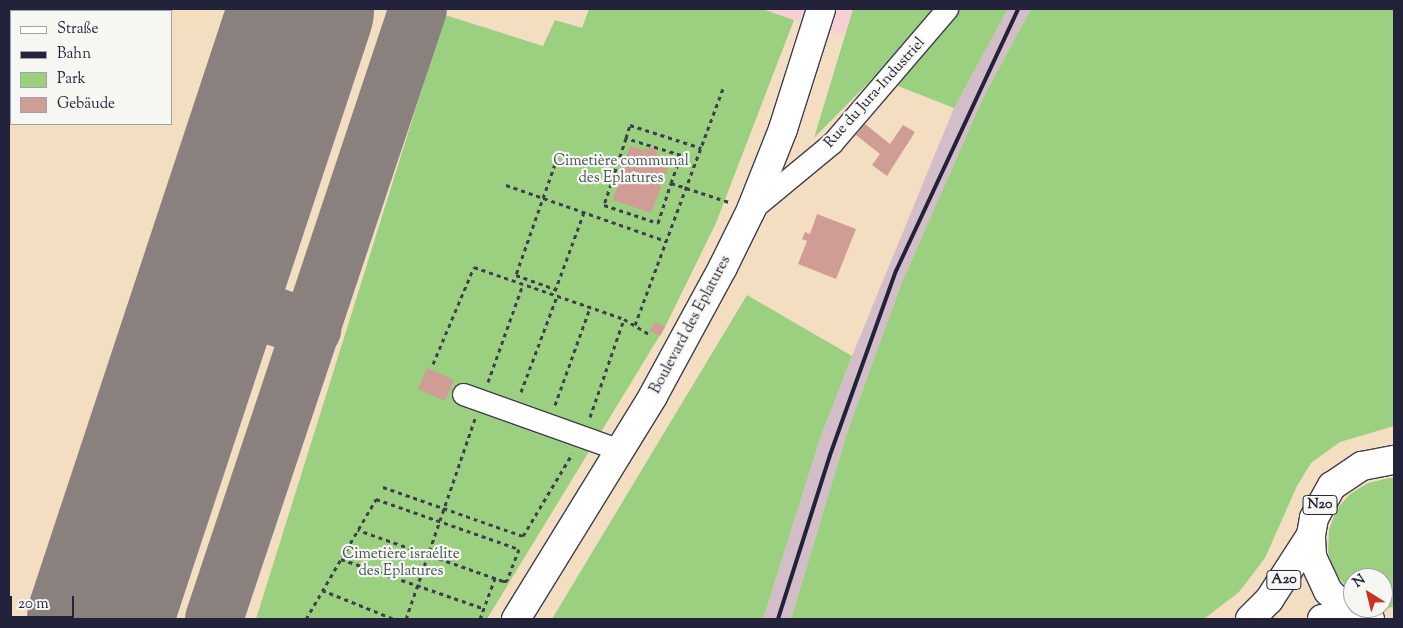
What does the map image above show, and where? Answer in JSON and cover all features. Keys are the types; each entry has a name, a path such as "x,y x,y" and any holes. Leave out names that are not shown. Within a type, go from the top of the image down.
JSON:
{"main road":[{"name":"Boulevard des Eplatures","path":"516,619 620,450 688,334 751,210 783,129 821,9"},
{"name":"N20","path":"1343,602 1328,591 1312,556 1311,536 1314,518 1332,486 1362,466 1394,460"},
{"name":"A20","path":"1250,619 1269,600 1311,536"},
{"path":"1322,619 1343,618"}],"street":[{"name":"Rue du Jura-Industriel","path":"751,210 832,143 947,9"},
{"path":"472,397 620,450"}],"path":[{"path":"635,325 723,88"},
{"path":"626,138 681,155 658,223 604,205 630,125 701,148"},
{"path":"555,164 516,276 590,308 624,319 651,335"},
{"path":"672,183 751,210"},
{"path":"506,185 666,241"},
{"path":"514,412 584,212"},
{"path":"433,364 474,267 555,293"},
{"path":"406,619 442,509 472,397 523,284"},
{"path":"548,425 590,308"},
{"path":"383,487 524,536 583,437 624,319"},
{"path":"306,619 376,499 519,549 507,581 358,530"},
{"path":"341,559 486,609"},
{"path":"480,619 486,609 495,578"},
{"path":"322,590 394,619"}],"shaded area":[{"path":"762,9 853,9 844,36"},
{"path":"1008,9 1031,9 984,96 902,282 847,433 791,619 763,619 821,436 852,356 954,108"}],"green space":[{"path":"589,9 762,9 794,20 716,223 665,327 487,619 256,619 445,15 543,46 555,20 582,28"},
{"path":"853,9 938,9 881,79 874,77 814,138"},
{"path":"956,9 1008,9 954,108 898,86"},
{"path":"1031,9 1394,9 1394,426 1340,442 1311,463 1297,486 1265,558 1239,592 1204,619 791,619 847,433 902,282 984,96"},
{"path":"747,295 852,356 821,436 763,619 552,619"},
{"path":"1394,478 1394,607 1393,568 1343,568 1343,582 1334,572 1328,552 1329,530 1336,510 1350,494 1368,483"}],"building":[{"path":"865,124 890,144 903,125 915,132 887,176 872,165 880,154 856,135"},
{"path":"630,146 643,150 654,147 658,155 671,160 651,213 613,200"},
{"path":"817,214 856,229 836,279 798,264 807,241 802,239 805,232 810,234"},
{"path":"655,322 665,327 660,336 650,331"},
{"path":"427,368 454,380 445,401 418,389"}],"taxiway":[{"path":"214,619 418,9"},
{"path":"207,294 312,329"}],"runway":[{"path":"99,619 301,9"}],"railway":[{"path":"778,619 830,455 896,271 1018,9"}],"park label":[{"name":"Cimetière communal des Eplatures","path":"621,170"},
{"name":"Cimetière israélite des Eplatures","path":"401,562"}]}
